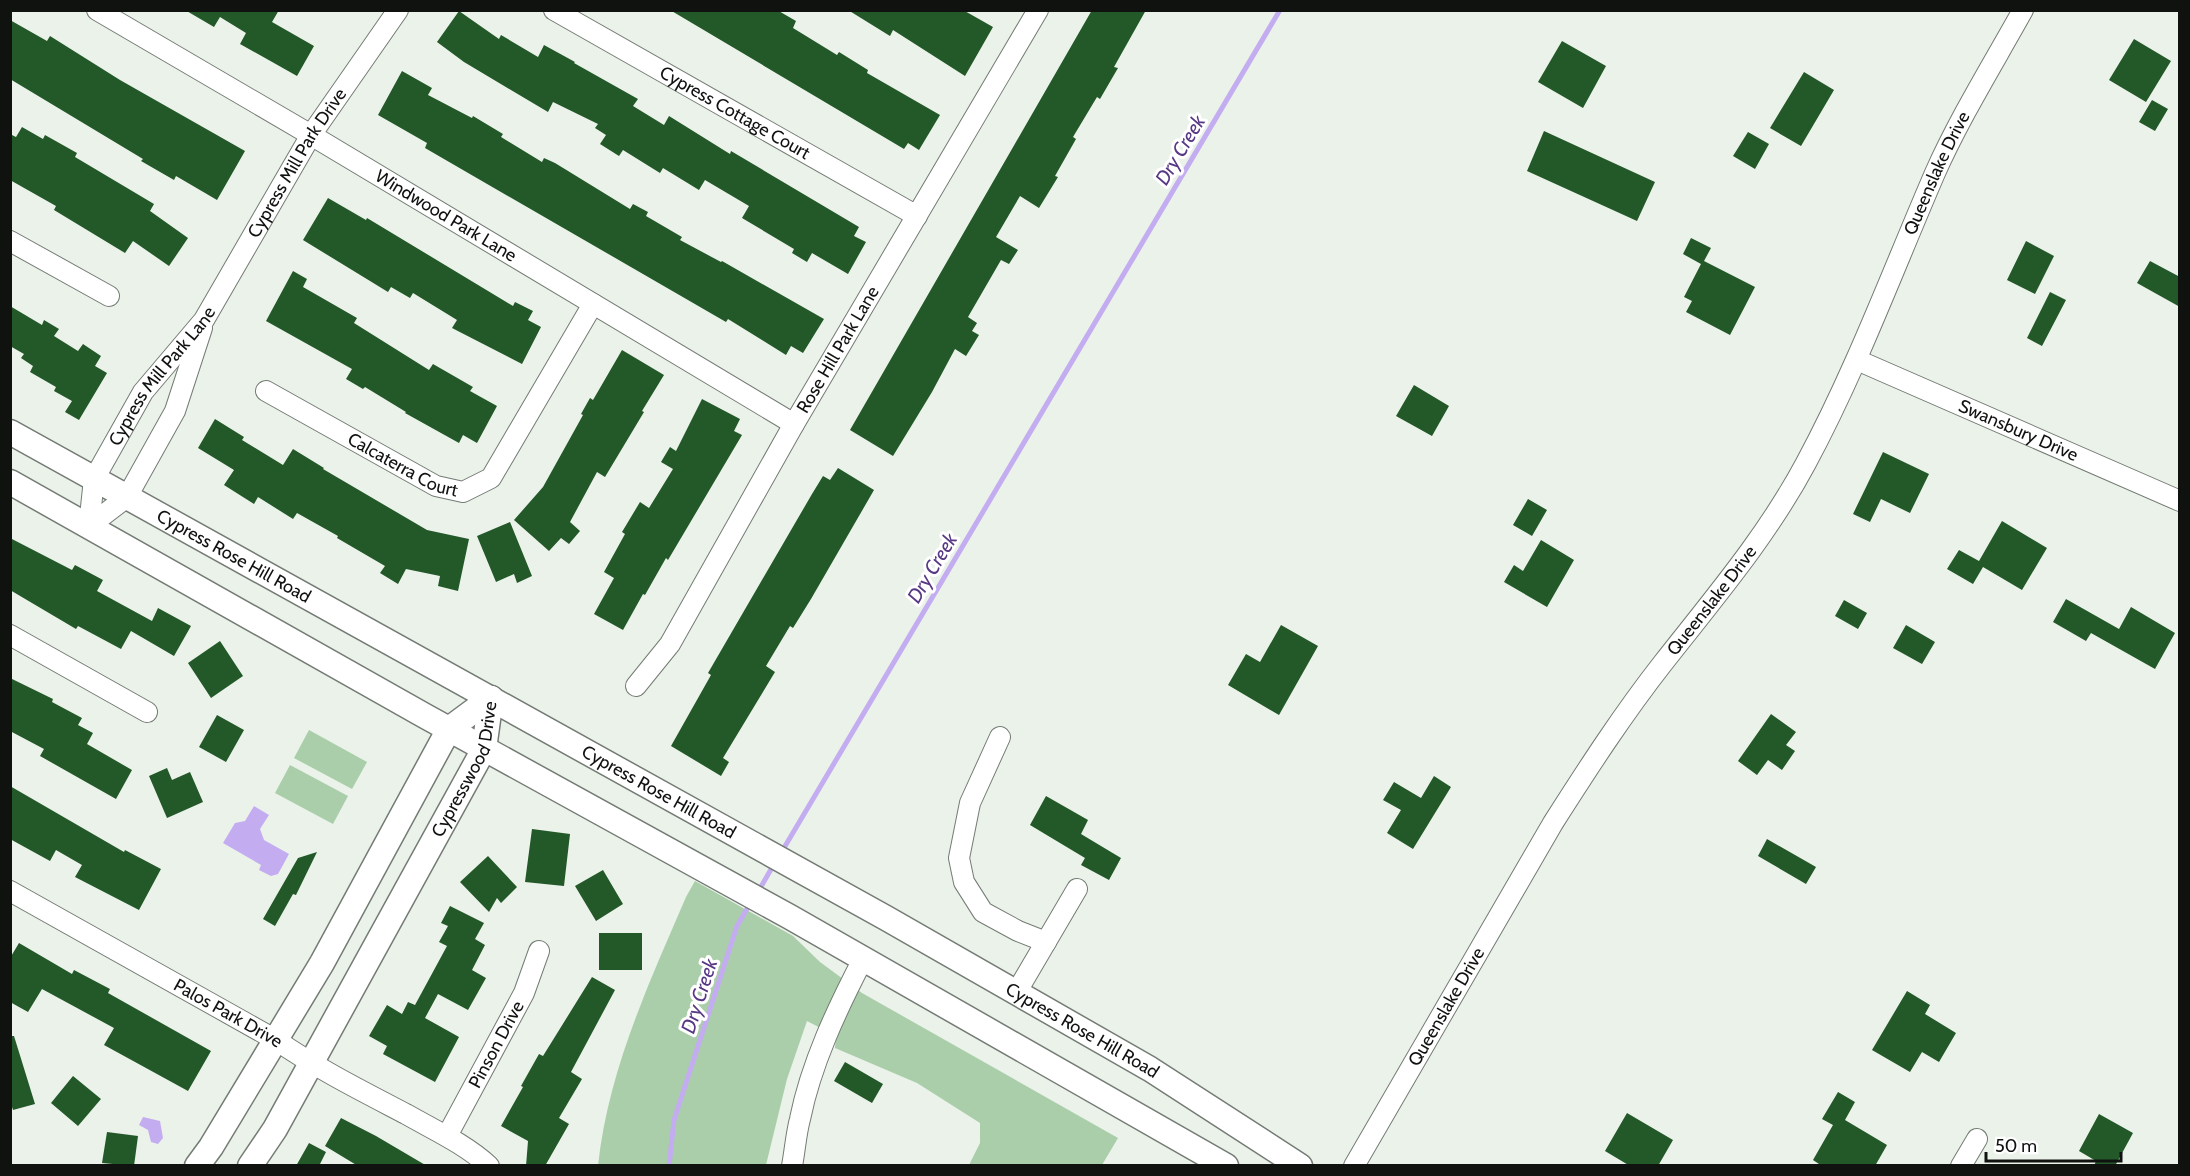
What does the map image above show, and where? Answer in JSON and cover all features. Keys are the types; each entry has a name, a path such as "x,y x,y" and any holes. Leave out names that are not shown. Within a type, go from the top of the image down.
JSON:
{"main road":[{"name":"Cypress Rose Hill Road","path":"10,432 812,876 1150,1069 1300,1166"},
{"path":"10,483 448,729 790,917 1226,1166"},
{"name":"Cypresswood Drive","path":"197,1166 211,1147 322,963 448,729 491,698"},
{"name":"Cypresswood Drive","path":"250,1166 275,1129 484,749 491,698"}],"street":[{"name":"Windwood Park Lane","path":"97,10 311,135 794,424"},
{"name":"Cypress Mill Park Drive","path":"204,320 311,135 398,10"},
{"name":"Cypress Cottage Court","path":"554,10 916,216"},
{"name":"Rose Hill Park Lane","path":"636,686 670,644 794,424 1038,10"},
{"name":"Queenslake Drive","path":"1354,1166 1547,833 1588,768 1628,709 1738,570 1773,519 1806,464 1857,360 1937,170 1980,86 2023,10"},
{"path":"10,241 109,296"},
{"name":"Calcaterra Court","path":"266,391 436,486 463,492 491,478 593,304"},
{"name":"Cypress Mill Park Lane","path":"89,526 94,479 143,392 204,320"},
{"name":"Cypress Mill Park Lane","path":"89,526 128,497 175,411 204,320"},
{"name":"Swansbury Drive","path":"1857,360 2180,501"},
{"path":"10,634 147,712"},
{"path":"1000,737 970,803 959,858 964,882 983,912 1018,931 1046,942"},
{"path":"1016,993 1077,889"},
{"name":"Palos Park Drive","path":"10,891 276,1040 311,1064 447,1136 489,1166"},
{"name":"Pinson Drive","path":"447,1136 524,993 539,951"},
{"path":"792,1166 800,1118 815,1068 845,994 863,959"},
{"path":"1961,1166 1977,1139"}],"green space":[{"path":"309,730 367,762 352,789 294,758"},
{"path":"290,765 348,796 333,824 275,793"},
{"path":"695,881 793,936 820,962 862,993 1118,1138 1102,1165 969,1165 980,1143 980,1123 917,1083 835,1048 836,1036 807,1021 787,1079 766,1165 598,1166 603,1131 620,1062 672,929"}],"shaded area":[{"path":"254,806 269,815 260,829 264,840 289,854 278,874 271,876 259,870 261,865 223,843 235,823 245,821"},
{"path":"143,1117 160,1121 163,1138 158,1144 151,1142 148,1130 139,1125"}],"building":[{"path":"185,10 279,10 272,22 314,46 297,76 240,44 246,33 220,17 214,27"},
{"path":"670,10 777,10 796,21 793,28 837,55 839,52 868,70 867,73 940,115 919,150 908,143 904,149"},
{"path":"848,10 963,10 993,27 965,76 893,30 890,36"},
{"path":"1092,10 1146,10 1114,67 1118,68 1100,99 1097,97 1073,137 1076,139 1055,176 1058,177 1039,208 1020,196 996,237 1018,250 1009,264 1001,260 968,317 977,323 972,331 979,335 966,356 955,349 893,456 850,430"},
{"path":"459,11 499,39 501,35 538,57 544,45 638,99 633,106 664,125 669,116 730,154 731,151 859,227 854,236 866,242 848,274 812,253 807,262 792,253 794,249 742,218 749,206 705,180 699,190 663,168 660,173 623,150 619,156 600,144 606,135 595,128 598,124 553,102 548,112 464,62 437,42"},
{"path":"10,20 47,41 50,36 120,80 245,151 217,200 176,176 174,180 141,161 143,159 10,79"},
{"path":"2134,39 2171,61 2146,102 2109,80"},
{"path":"1562,41 1606,66 1583,108 1538,82"},
{"path":"402,71 432,88 428,95 472,118 473,116 503,134 501,137 542,162 544,158 555,163 630,209 633,204 648,212 646,216 682,237 680,240 824,319 803,353 791,346 786,355 728,319 726,322 425,148 427,143 378,115"},
{"path":"1804,72 1834,90 1801,146 1770,128"},
{"path":"2152,100 2168,109 2155,131 2139,122"},
{"path":"22,127 43,139 45,135 77,153 75,157 154,204 150,211 188,238 169,266 133,241 125,253 54,210 56,206 10,180 10,134 16,137"},
{"path":"1544,131 1655,182 1637,221 1527,171"},
{"path":"1748,132 1769,144 1755,169 1733,156"},
{"path":"328,198 366,220 367,218 513,306 515,302 533,311 528,320 541,327 522,364 452,328 457,320 413,293 410,298 391,287 388,292 303,240"},
{"path":"1691,238 1711,248 1704,261 1755,287 1730,335 1686,312 1692,301 1684,297 1701,264 1683,254"},
{"path":"2026,241 2054,256 2035,294 2007,280"},
{"path":"2150,261 2180,277 2180,307 2137,283"},
{"path":"293,271 307,279 303,287 357,318 354,323 429,370 433,364 473,387 470,391 497,406 477,443 463,435 459,443 405,413 365,387 363,389 346,379 352,369 266,321"},
{"path":"2050,292 2066,300 2042,346 2027,338"},
{"path":"10,306 42,325 44,320 59,329 54,336 78,351 83,344 101,356 95,366 107,373 79,420 65,412 72,401 54,391 56,387 30,372 33,366 21,358 24,354 10,346"},
{"path":"622,350 664,375 605,477 597,472 570,522 580,531 569,544 561,538 549,551 514,520 543,487 590,398 593,400"},
{"path":"1414,385 1449,406 1432,436 1396,416"},
{"path":"702,399 740,419 734,431 742,435 668,560 666,558 623,630 594,614 614,578 604,572 625,534 622,532 640,502 649,508 673,469 661,462 670,447 676,451"},
{"path":"215,419 244,437 242,440 283,465 293,449 427,530 469,539 458,591 438,586 440,576 406,569 398,584 380,573 385,566 337,538 338,536 297,513 293,519 258,497 254,504 224,485 234,470 198,448"},
{"path":"1883,452 1929,474 1910,513 1881,499 1870,522 1853,514"},
{"path":"838,468 874,490 811,599 793,628 790,626 766,666 775,672 723,758 729,762 721,776 671,746 711,675 708,673 812,494 823,476 830,480"},
{"path":"1528,499 1547,510 1532,536 1513,525"},
{"path":"2002,521 2047,548 2022,590 1983,567 1973,584 1947,569 1959,550 1979,561"},
{"path":"510,522 532,576 517,583 514,574 496,582 477,536"},
{"path":"10,538 72,570 75,565 103,580 97,591 152,621 158,608 191,626 174,656 131,631 121,649 78,626 76,629 10,590"},
{"path":"1541,540 1574,560 1547,607 1504,582 1514,565 1523,571"},
{"path":"2066,599 2119,629 2131,607 2175,633 2155,669 2091,633 2086,641 2053,622"},
{"path":"1844,600 1867,613 1858,629 1835,616"},
{"path":"1281,625 1318,646 1279,715 1228,685 1246,654 1260,662"},
{"path":"1906,625 1935,642 1922,664 1893,648"},
{"path":"220,641 243,676 211,698 188,663"},
{"path":"10,678 53,699 52,702 82,718 78,725 93,733 87,744 132,770 116,799 40,756 44,749 10,731"},
{"path":"1771,714 1796,732 1786,745 1795,751 1782,770 1768,760 1757,775 1738,761"},
{"path":"217,715 244,730 226,762 199,747"},
{"path":"167,768 172,780 190,772 203,802 167,818 149,776"},
{"path":"1434,776 1451,787 1413,849 1387,833 1401,810 1383,800 1394,782 1421,798"},
{"path":"10,786 124,852 125,850 161,869 139,910 75,877 82,865 56,850 50,861 10,839"},
{"path":"1046,796 1088,820 1081,834 1121,858 1109,880 1081,865 1085,858 1030,825"},
{"path":"532,829 570,834 564,886 525,882"},
{"path":"1767,839 1816,867 1806,884 1758,856"},
{"path":"317,852 296,895 293,894 275,926 263,919 298,858"},
{"path":"488,856 517,887 501,903 497,898 489,912 460,882"},
{"path":"603,870 623,904 596,921 575,886"},
{"path":"450,906 484,923 475,939 485,945 472,970 486,978 468,1010 438,994 425,1018 459,1037 435,1082 383,1054 387,1046 369,1036 387,1005 402,1014 408,1002 415,1005 447,946 439,942 448,926 441,923"},
{"path":"599,933 642,933 642,970 599,970"},
{"path":"19,943 72,974 74,970 110,989 108,993 211,1051 188,1091 104,1045 114,1028 42,989 28,1012 10,1002 10,958"},
{"path":"592,977 615,990 571,1072 582,1079 559,1118 569,1124 545,1166 526,1166 528,1141 501,1126 539,1054 543,1056"},
{"path":"1907,991 1930,1005 1925,1014 1956,1033 1939,1062 1922,1052 1910,1072 1872,1050"},
{"path":"10,1036 14,1036 35,1104 13,1110 10,1101"},
{"path":"845,1062 883,1084 872,1103 834,1081"},
{"path":"73,1076 101,1099 78,1126 51,1103"},
{"path":"1838,1092 1855,1102 1845,1120 1887,1145 1875,1166 1822,1166 1813,1160 1833,1125 1822,1119"},
{"path":"1627,1113 1673,1140 1658,1166 1630,1166 1605,1151"},
{"path":"2099,1114 2133,1133 2115,1166 2094,1166 2096,1161 2079,1151"},
{"path":"341,1118 427,1166 358,1166 325,1146"},
{"path":"107,1132 138,1136 134,1166 102,1163"},
{"path":"309,1143 326,1152 319,1166 296,1166"}],"waterway":[{"name":"Dry Creek","path":"781,853 1280,10"},
{"name":"Dry Creek","path":"758,892 774,864"},
{"name":"Dry Creek","path":"669,1166 674,1120 737,926 751,902"}]}
